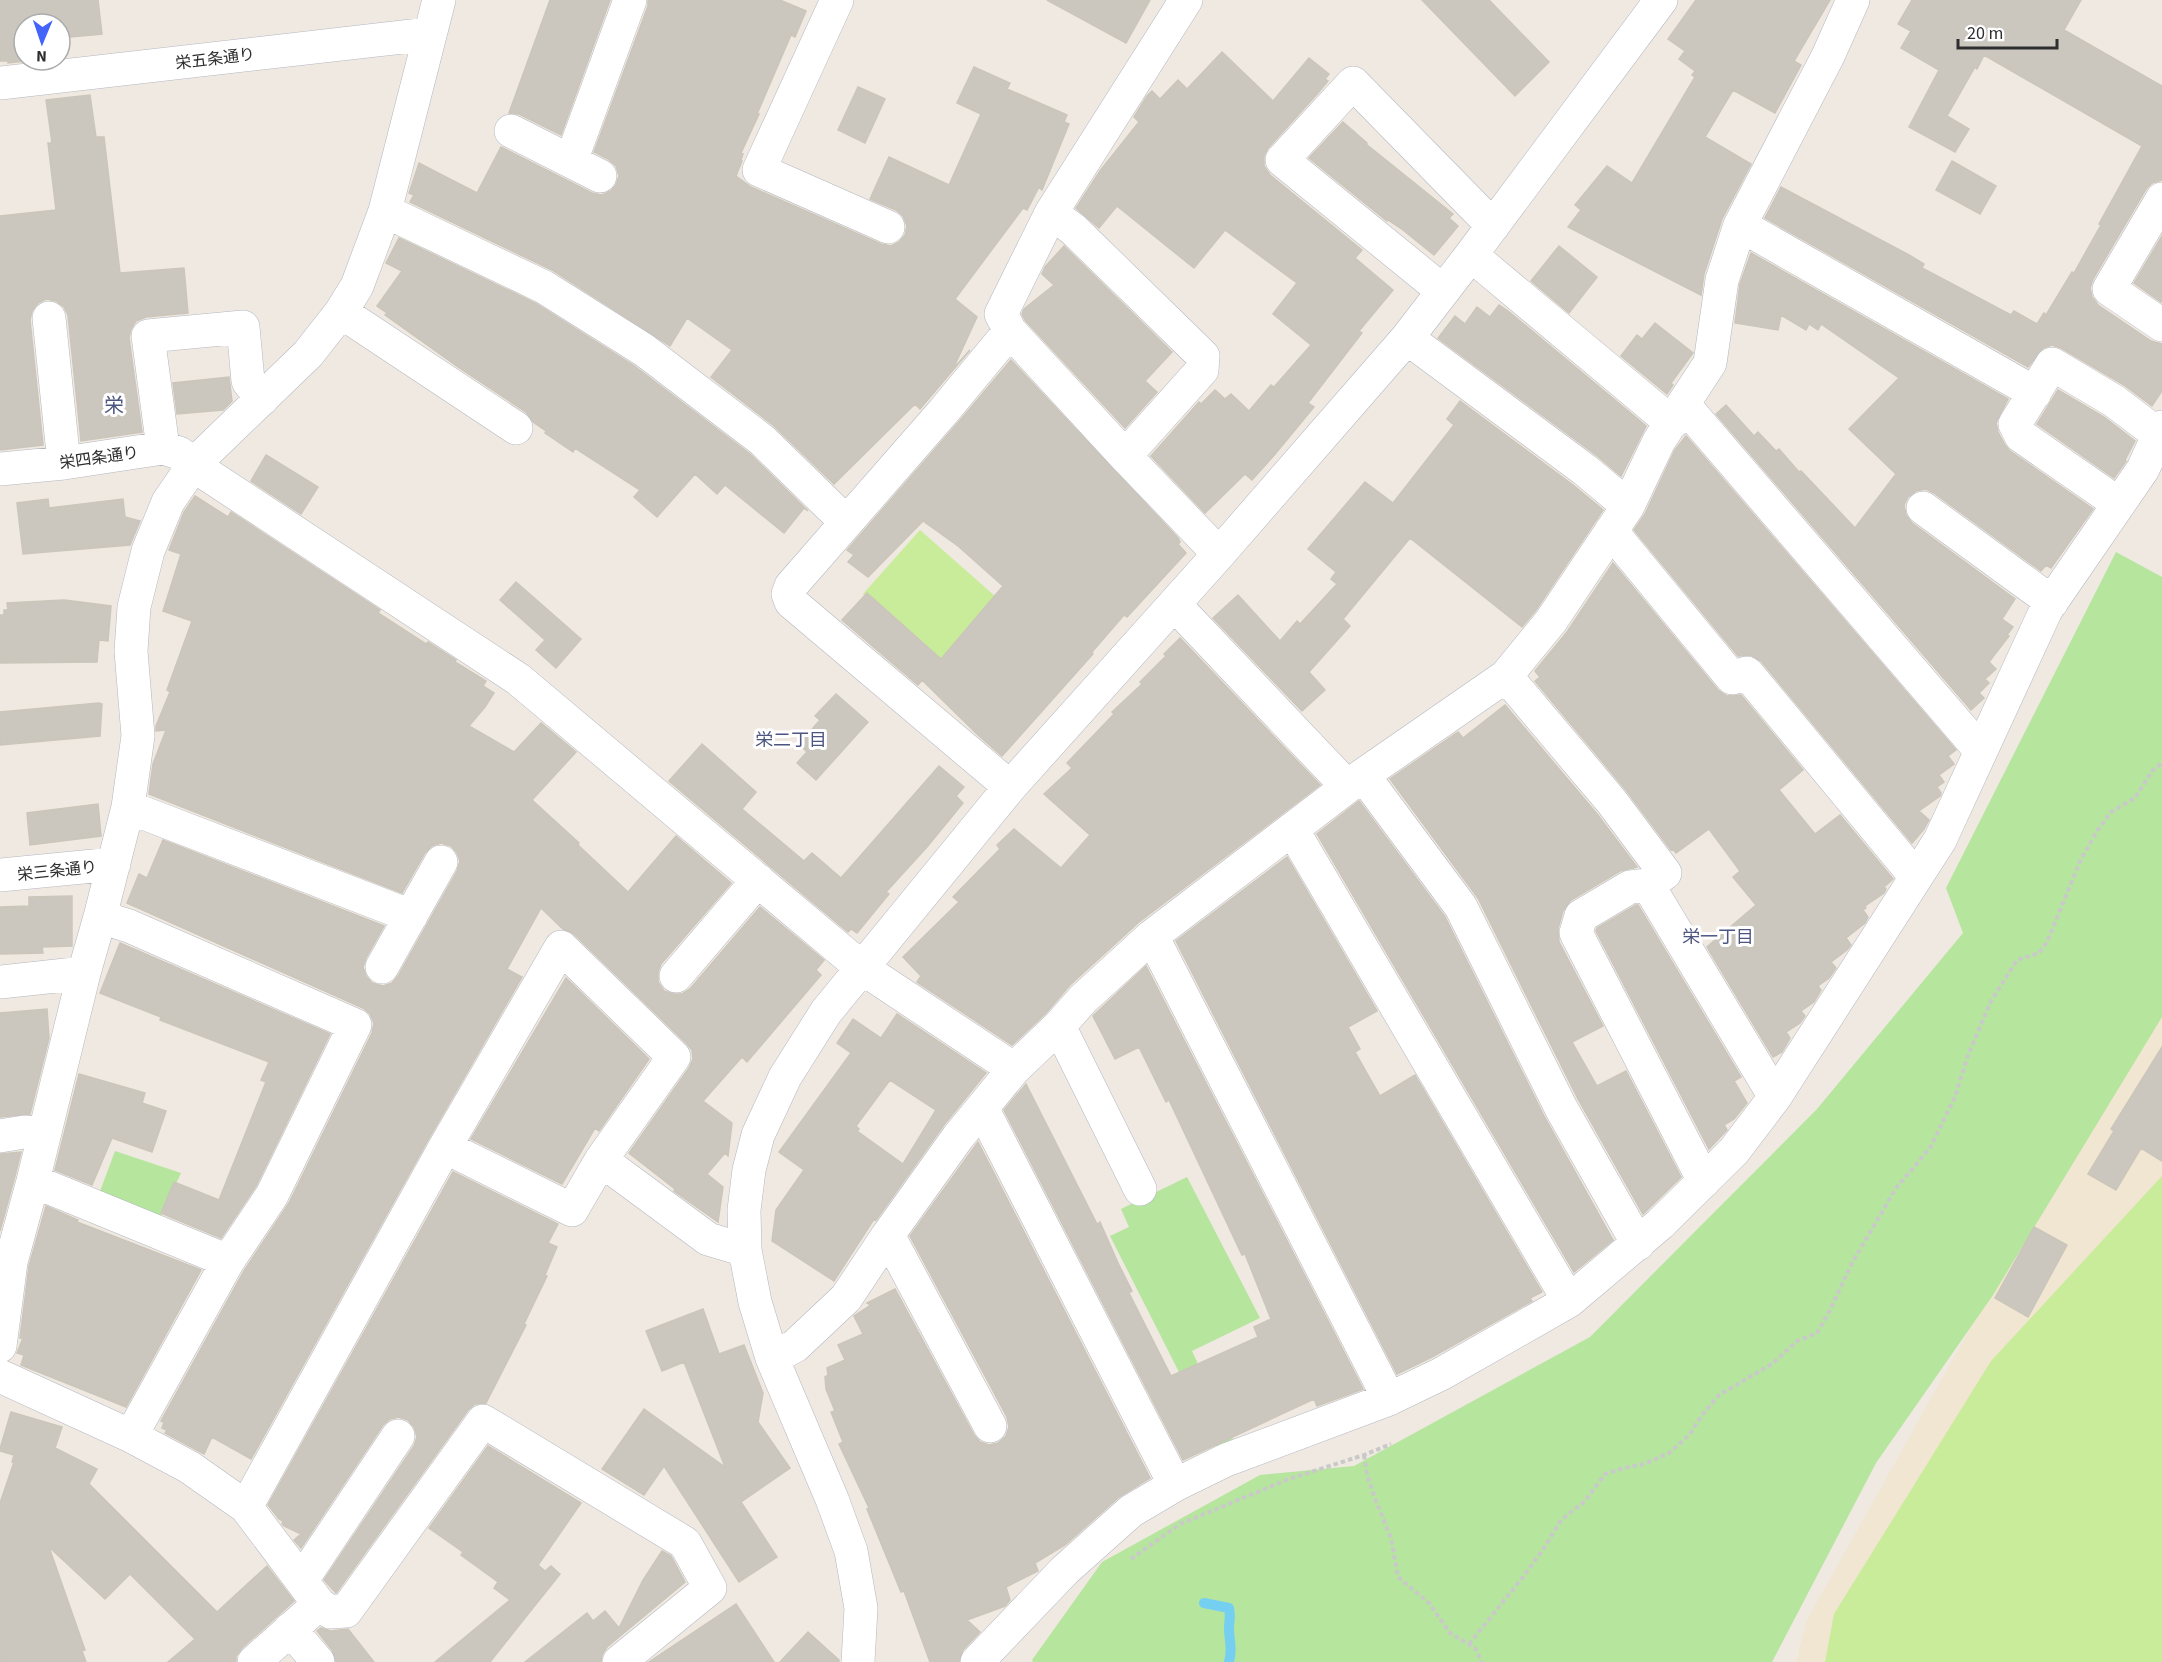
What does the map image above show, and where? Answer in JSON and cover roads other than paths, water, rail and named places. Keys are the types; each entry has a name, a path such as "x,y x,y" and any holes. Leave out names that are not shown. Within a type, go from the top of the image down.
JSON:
{"street":[{"path":"0,1346 5,1263 33,1180 128,807 138,736 131,651 134,606 140,577 168,502 194,464 308,354 341,312 357,286 385,210 439,0"},
{"path":"571,161 630,0"},
{"path":"837,0 759,170 888,227"},
{"path":"1186,0 1051,213 1001,314 1010,331 1219,554"},
{"path":"858,1662 861,1608 852,1551 772,1358 755,1302 745,1250 744,1210 749,1170 758,1135 785,1077 820,1021 1010,787 1219,554 1407,338 1660,0"},
{"path":"772,1358 795,1347 846,1298 888,1234 958,1137 1014,1070 1083,999 1152,936 1292,829 1354,782 1506,676 1551,621 1620,519 1659,441 1710,363 1722,280 1740,225 1828,56 1852,0"},
{"name":"栄五条通り","path":"0,83 429,34"},
{"path":"1443,291 1282,160 1353,83 1493,226"},
{"path":"511,131 600,176"},
{"path":"2162,199 2109,289 2162,325"},
{"path":"385,210 544,287 644,350 762,440 846,522"},
{"path":"1051,213 1073,228 1203,356 1203,370 1125,456"},
{"path":"1740,225 2035,393"},
{"path":"1471,255 1678,414 1980,750"},
{"path":"341,312 516,428"},
{"path":"49,318 64,463"},
{"path":"163,448 148,336 243,327 248,381 262,399"},
{"path":"1010,331 943,412 791,586 788,594 791,602 1010,787"},
{"path":"1407,338 1585,470 1732,678 1748,673 1916,877"},
{"path":"977,1662 1065,1570 1131,1511 1175,1485 1226,1460 1389,1399 1440,1374 1569,1300 1638,1244 1734,1151 1775,1097 1940,840 2046,610 2120,504 2143,469 2160,431 2052,364 2015,424 2021,436 2120,504"},
{"name":"栄四条通り","path":"0,469 64,463 163,448 179,453 208,475 518,679 862,968 1014,1070"},
{"path":"1923,508 2052,602"},
{"path":"1174,604 1341,780 1354,782 1461,907 1561,1108 1638,1244"},
{"path":"1506,676 1612,802 1665,873 1648,885 1630,887 1581,916 1576,933 1704,1181"},
{"path":"128,807 411,916"},
{"path":"1292,829 1569,1300"},
{"path":"382,967 441,862"},
{"name":"栄三条通り","path":"0,875 114,864"},
{"path":"676,976 758,880"},
{"path":"1648,885 1775,1097"},
{"path":"100,917 129,926 355,1025 272,1195 228,1261 131,1436"},
{"path":"1152,936 1389,1399"},
{"path":"246,1507 446,1147 561,947 674,1056 601,1160 572,1210 446,1147"},
{"path":"0,982 84,973"},
{"path":"1059,1026 1140,1189"},
{"path":"982,1108 1175,1485"},
{"path":"0,1136 24,1132 44,1134"},
{"path":"601,1160 708,1239 745,1250"},
{"path":"33,1180 228,1261"},
{"path":"888,1234 990,1426"},
{"path":"0,1376 131,1436 189,1467 246,1507 310,1592 330,1612 346,1611 483,1421 685,1543 710,1588 619,1662"},
{"path":"254,1662 290,1629 398,1436"},
{"path":"290,1629 318,1662"}],"waterway":[{"path":"1204,1603 1229,1608 1231,1649 1229,1662"}],"district":[{"name":"栄","path":"114,405"},
{"name":"栄二丁目","path":"791,740"},
{"name":"栄一丁目","path":"1718,937"}]}
